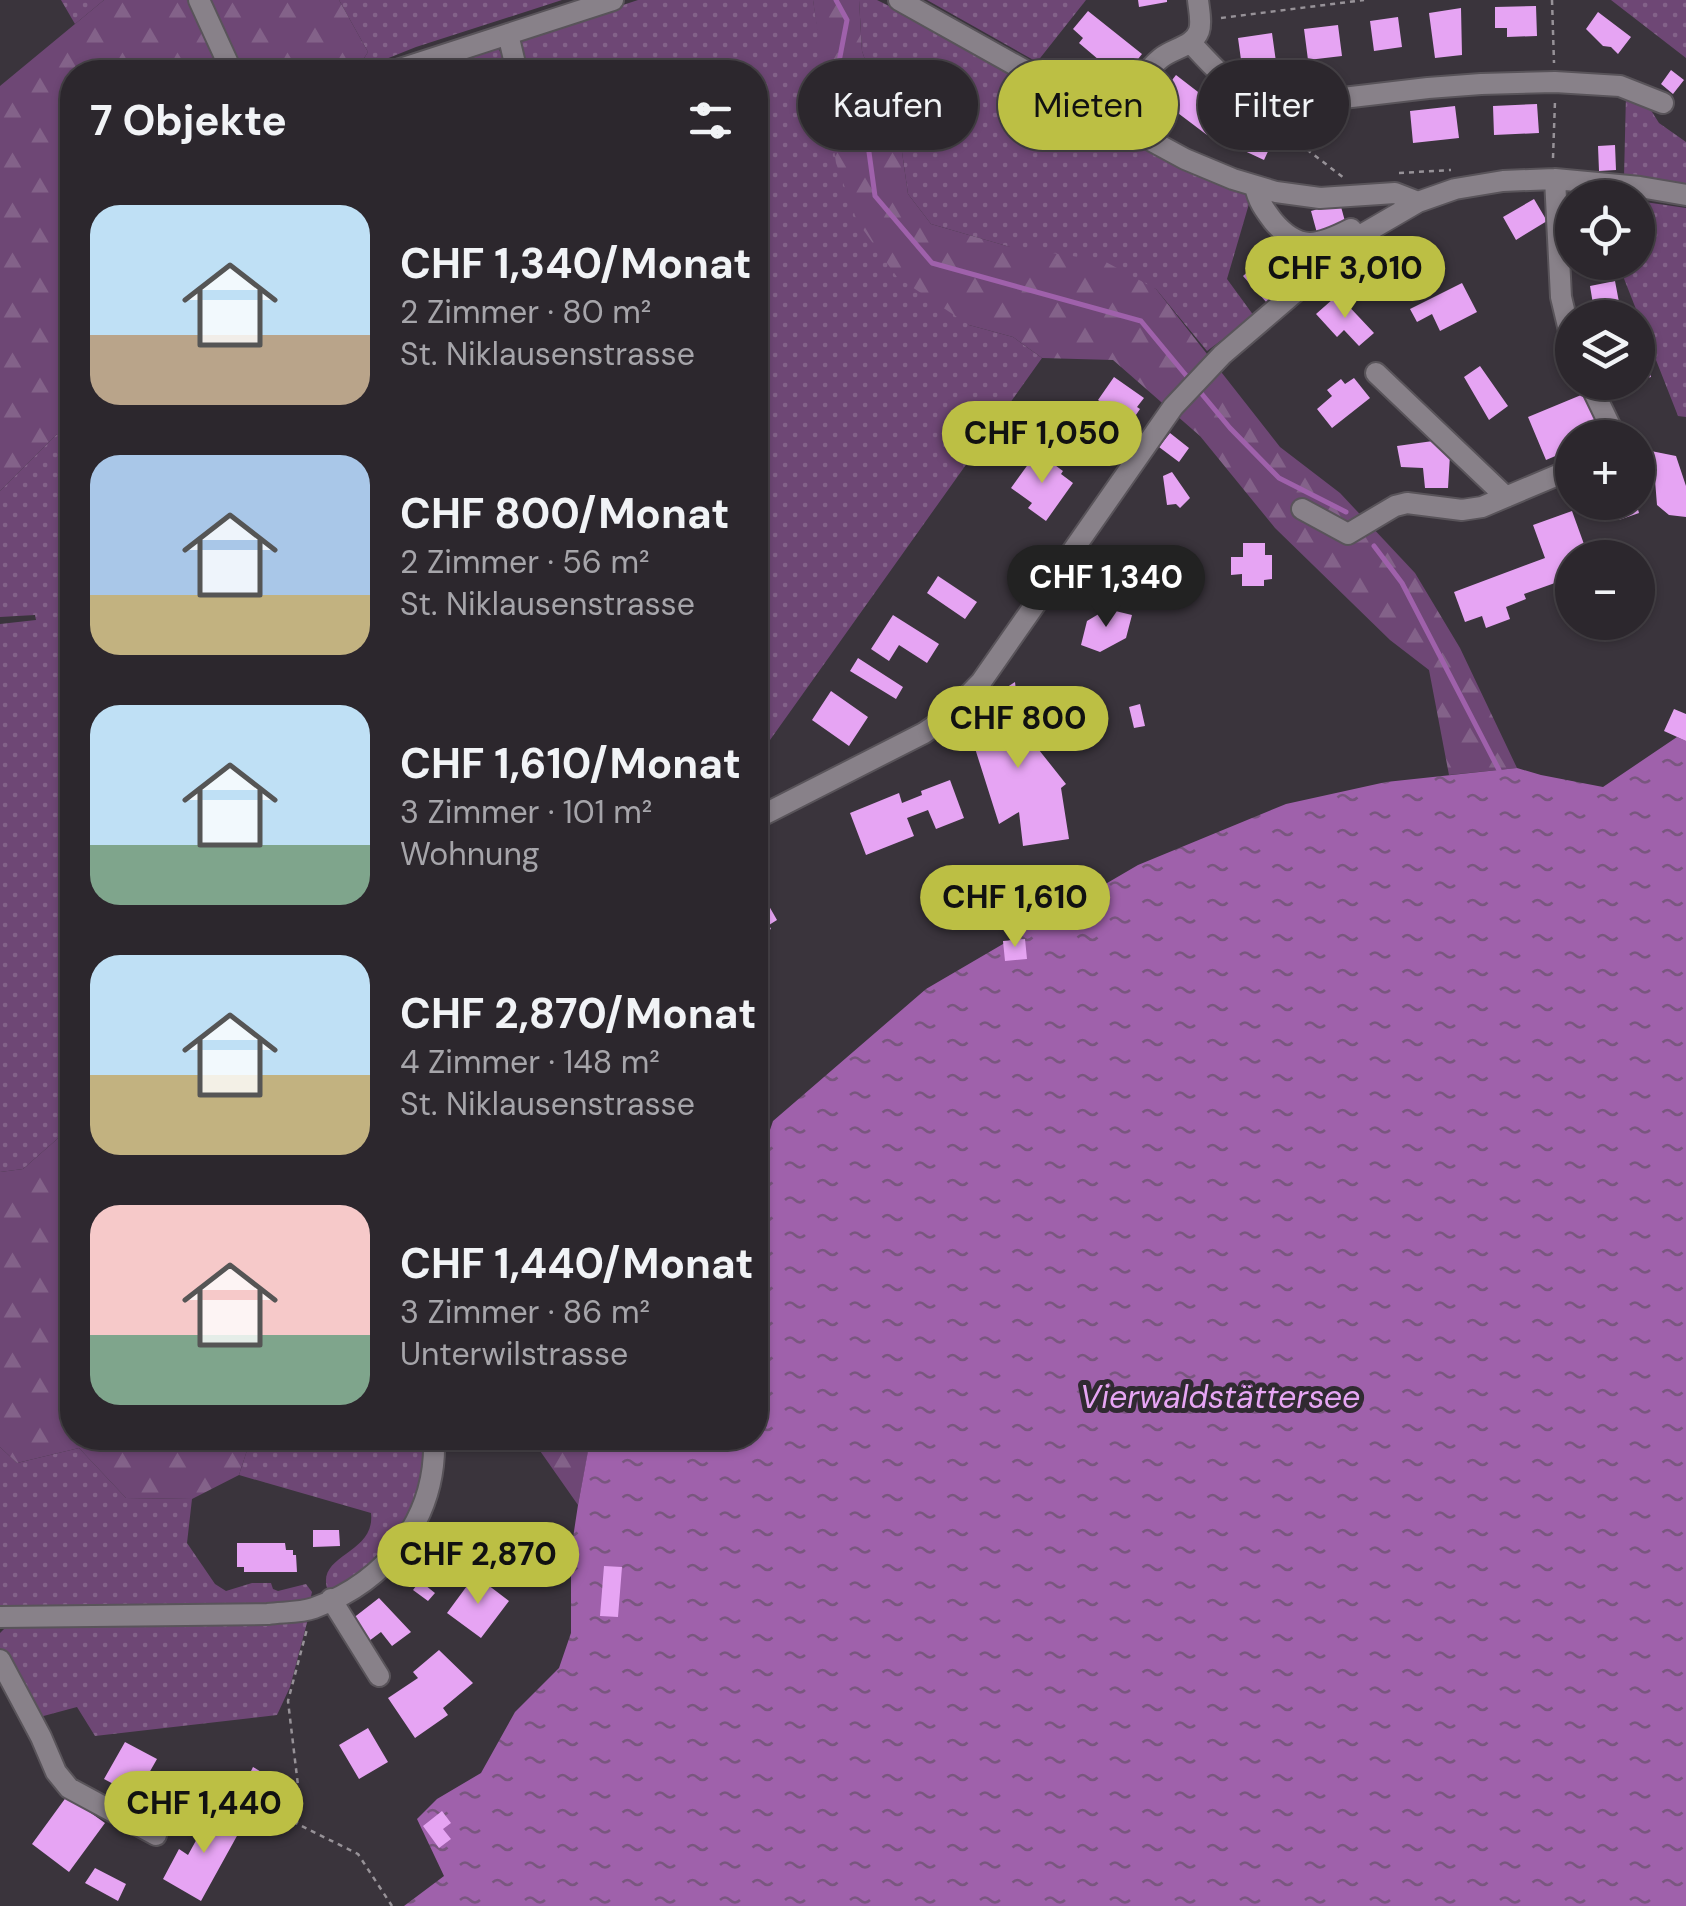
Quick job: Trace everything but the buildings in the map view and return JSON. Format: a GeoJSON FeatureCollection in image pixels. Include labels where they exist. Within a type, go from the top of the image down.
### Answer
{"type":"FeatureCollection","features":[{"type":"Feature","properties":{"kind":"street"},"geometry":{"type":"LineString","coordinates":[[199,0],[226,60]]}},
{"type":"Feature","properties":{"kind":"street"},"geometry":{"type":"LineString","coordinates":[[427,60],[613,0]]}},
{"type":"Feature","properties":{"kind":"street"},"geometry":{"type":"LineString","coordinates":[[899,0],[1005,60]]}},
{"type":"Feature","properties":{"kind":"street"},"geometry":{"type":"LineString","coordinates":[[1158,60],[1191,43],[1198,32],[1198,0]]}},
{"type":"Feature","properties":{"kind":"street"},"geometry":{"type":"LineString","coordinates":[[508,34],[513,60]]}},
{"type":"Feature","properties":{"kind":"street"},"geometry":{"type":"LineString","coordinates":[[1191,43],[1243,92],[1260,103],[1275,106],[1428,88],[1555,82],[1620,86],[1663,103]]}},
{"type":"Feature","properties":{"kind":"street"},"geometry":{"type":"LineString","coordinates":[[1168,150],[1276,192],[1320,198],[1395,193],[1418,202]]}},
{"type":"Feature","properties":{"kind":"street"},"geometry":{"type":"LineString","coordinates":[[768,812],[924,733],[954,710],[981,682],[1173,407],[1222,356],[1358,238],[1418,202],[1479,184],[1554,179],[1686,195]]}},
{"type":"Feature","properties":{"kind":"street"},"geometry":{"type":"LineString","coordinates":[[1554,179],[1562,300]]}},
{"type":"Feature","properties":{"kind":"street"},"geometry":{"type":"LineString","coordinates":[[1255,186],[1264,209],[1284,234],[1297,242],[1331,239],[1351,230],[1358,238]]}},
{"type":"Feature","properties":{"kind":"street"},"geometry":{"type":"LineString","coordinates":[[1376,373],[1506,497]]}},
{"type":"Feature","properties":{"kind":"street"},"geometry":{"type":"LineString","coordinates":[[1302,508],[1348,534],[1394,506],[1406,503],[1462,510],[1482,507],[1555,476]]}},
{"type":"Feature","properties":{"kind":"street"},"geometry":{"type":"LineString","coordinates":[[0,1617],[268,1614],[311,1609],[369,1578],[411,1533],[426,1501],[434,1450]]}},
{"type":"Feature","properties":{"kind":"street"},"geometry":{"type":"LineString","coordinates":[[331,1600],[379,1676]]}},
{"type":"Feature","properties":{"kind":"street"},"geometry":{"type":"LineString","coordinates":[[0,1660],[56,1772],[70,1788],[156,1834]]}},
{"type":"Feature","properties":{"kind":"path"},"geometry":{"type":"LineString","coordinates":[[1287,0],[1288,10]]}},
{"type":"Feature","properties":{"kind":"path"},"geometry":{"type":"LineString","coordinates":[[1296,8],[1300,0]]}},
{"type":"Feature","properties":{"kind":"path"},"geometry":{"type":"LineString","coordinates":[[1209,20],[1364,0]]}},
{"type":"Feature","properties":{"kind":"path"},"geometry":{"type":"LineString","coordinates":[[1308,150],[1353,183]]}},
{"type":"Feature","properties":{"kind":"path"},"geometry":{"type":"LineString","coordinates":[[1392,174],[1460,172]]}},
{"type":"Feature","properties":{"kind":"path"},"geometry":{"type":"LineString","coordinates":[[297,1824],[299,1794],[288,1702],[311,1609]]}},
{"type":"Feature","properties":{"kind":"path"},"geometry":{"type":"LineString","coordinates":[[136,1823],[165,1806],[214,1788],[241,1796],[358,1854],[392,1906]]}},
{"type":"Feature","properties":{"kind":"green space"},"geometry":{"type":"Polygon","coordinates":[[[61,0],[104,0],[75,24],[61,0]]]}},
{"type":"Feature","properties":{"kind":"green space"},"geometry":{"type":"Polygon","coordinates":[[[104,0],[339,0],[368,52],[363,60],[60,60],[60,433],[0,491],[0,86],[104,0]]]}},
{"type":"Feature","properties":{"kind":"green space"},"geometry":{"type":"Polygon","coordinates":[[[339,0],[562,0],[384,60],[363,60],[368,52],[339,0]]]}},
{"type":"Feature","properties":{"kind":"green space"},"geometry":{"type":"Polygon","coordinates":[[[638,0],[813,0],[825,60],[798,60],[798,150],[874,150],[969,325],[1013,337],[1042,358],[768,743],[768,60],[518,60],[521,39],[638,0]]]}},
{"type":"Feature","properties":{"kind":"green space"},"geometry":{"type":"Polygon","coordinates":[[[813,0],[859,0],[865,60],[821,60],[813,0]]]}},
{"type":"Feature","properties":{"kind":"green space"},"geometry":{"type":"Polygon","coordinates":[[[859,0],[877,0],[998,67],[998,150],[1145,150],[1251,197],[1227,279],[1254,316],[1207,351],[1156,289],[931,224],[908,194],[901,150],[978,150],[978,60],[865,60],[859,0]]]}},
{"type":"Feature","properties":{"kind":"green space"},"geometry":{"type":"Polygon","coordinates":[[[927,0],[1086,0],[1039,60],[927,0]]]}},
{"type":"Feature","properties":{"kind":"green space"},"geometry":{"type":"Polygon","coordinates":[[[1611,0],[1686,0],[1686,58],[1611,0]]]}},
{"type":"Feature","properties":{"kind":"green space"},"geometry":{"type":"Polygon","coordinates":[[[497,46],[505,60],[455,60],[497,46]]]}},
{"type":"Feature","properties":{"kind":"green space"},"geometry":{"type":"Polygon","coordinates":[[[1626,94],[1647,104],[1659,123],[1686,142],[1686,185],[1624,177],[1626,94]]]}},
{"type":"Feature","properties":{"kind":"green space"},"geometry":{"type":"Polygon","coordinates":[[[834,150],[901,150],[908,194],[931,224],[1007,246],[1104,261],[1156,289],[1280,447],[1340,493],[1415,573],[1460,648],[1517,768],[1449,775],[1429,670],[1390,640],[1275,528],[1200,436],[1113,360],[1042,358],[1013,337],[969,325],[897,277],[857,221],[834,150]]]}},
{"type":"Feature","properties":{"kind":"green space"},"geometry":{"type":"Polygon","coordinates":[[[1655,203],[1686,208],[1686,417],[1678,416],[1655,357],[1655,300],[1632,300],[1625,280],[1655,280],[1655,203]]]}},
{"type":"Feature","properties":{"kind":"green space"},"geometry":{"type":"Polygon","coordinates":[[[60,433],[60,1137],[23,1169],[0,1172],[0,624],[36,620],[35,615],[0,617],[0,491],[60,433]]]}},
{"type":"Feature","properties":{"kind":"green space"},"geometry":{"type":"Polygon","coordinates":[[[60,1137],[60,1450],[71,1450],[17,1463],[0,1447],[0,1172],[23,1169],[60,1137]]]}},
{"type":"Feature","properties":{"kind":"green space"},"geometry":{"type":"Polygon","coordinates":[[[0,1447],[17,1463],[81,1450],[126,1498],[192,1499],[187,1543],[215,1584],[226,1591],[252,1583],[271,1583],[278,1591],[306,1584],[312,1592],[310,1601],[300,1604],[0,1610],[0,1447]]]}},
{"type":"Feature","properties":{"kind":"green space"},"geometry":{"type":"Polygon","coordinates":[[[81,1450],[247,1450],[239,1475],[192,1499],[126,1498],[81,1450]]]}},
{"type":"Feature","properties":{"kind":"green space"},"geometry":{"type":"Polygon","coordinates":[[[247,1450],[426,1450],[419,1498],[394,1544],[351,1583],[328,1591],[326,1579],[330,1569],[364,1538],[371,1513],[239,1475],[247,1450]]]}},
{"type":"Feature","properties":{"kind":"green space"},"geometry":{"type":"Polygon","coordinates":[[[539,1450],[590,1450],[578,1505],[539,1450]]]}},
{"type":"Feature","properties":{"kind":"green space"},"geometry":{"type":"Polygon","coordinates":[[[308,1619],[290,1687],[277,1715],[95,1736],[77,1707],[36,1718],[0,1651],[0,1633],[6,1627],[185,1623],[249,1626],[308,1619]]]}},
{"type":"Feature","properties":{"kind":"water","name":"Vierwaldstättersee"},"geometry":{"type":"Polygon","coordinates":[[[1677,737],[1686,741],[1686,1906],[404,1906],[444,1876],[417,1819],[437,1799],[481,1773],[515,1712],[559,1668],[571,1633],[571,1551],[588,1451],[768,1450],[768,1136],[773,1121],[926,989],[1138,865],[1286,804],[1386,782],[1517,768],[1603,787],[1677,737]]]}},
{"type":"Feature","properties":{"kind":"waterway"},"geometry":{"type":"LineString","coordinates":[[836,0],[847,20],[838,67],[865,123],[875,196],[932,263],[1141,321],[1189,379]]}},
{"type":"Feature","properties":{"kind":"waterway"},"geometry":{"type":"LineString","coordinates":[[1196,387],[1279,478],[1346,512]]}},
{"type":"Feature","properties":{"kind":"waterway"},"geometry":{"type":"LineString","coordinates":[[1374,546],[1402,583],[1499,770]]}}]}
